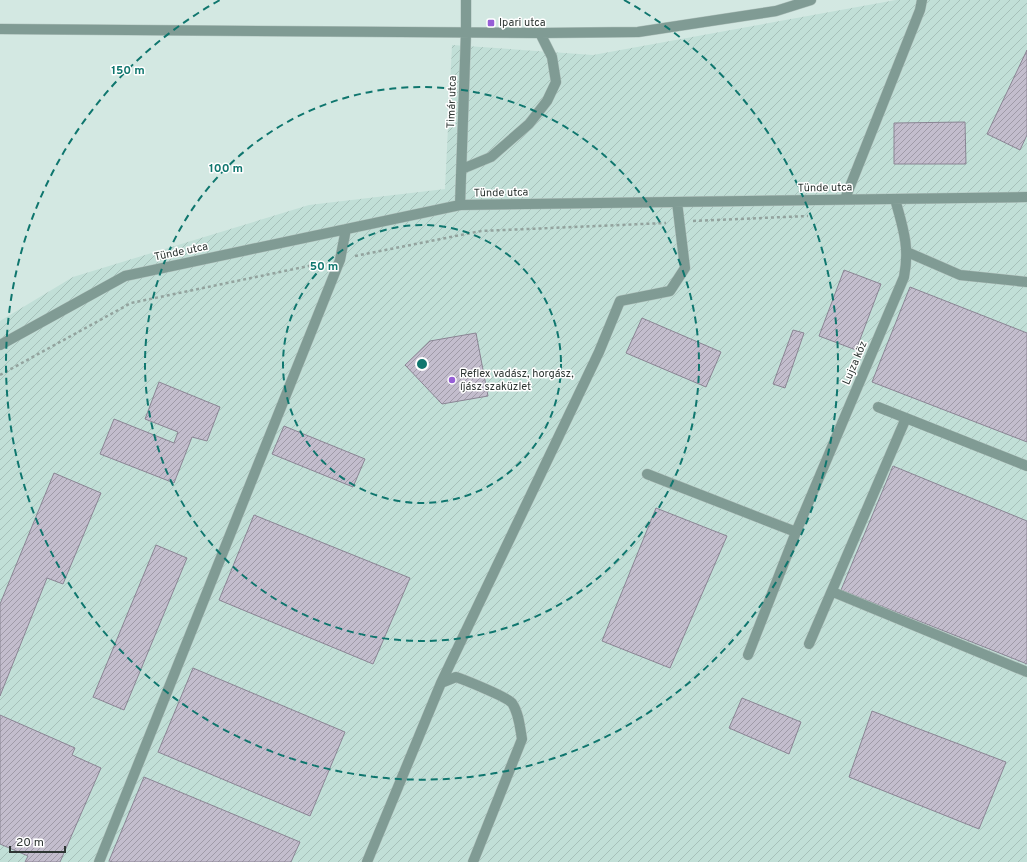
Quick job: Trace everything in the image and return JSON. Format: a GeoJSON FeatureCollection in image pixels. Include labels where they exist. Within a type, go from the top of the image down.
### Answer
{"type":"FeatureCollection","features":[{"type":"Feature","properties":{"kind":"street","name":"Timár utca"},"geometry":{"type":"LineString","coordinates":[[460,205],[466,0]]}},
{"type":"Feature","properties":{"kind":"street"},"geometry":{"type":"LineString","coordinates":[[0,29],[466,32],[540,34],[638,32],[776,11],[811,0]]}},
{"type":"Feature","properties":{"kind":"street"},"geometry":{"type":"LineString","coordinates":[[845,199],[920,10],[922,0]]}},
{"type":"Feature","properties":{"kind":"street"},"geometry":{"type":"LineString","coordinates":[[462,169],[491,157],[529,124],[547,101],[556,82],[552,57],[540,34]]}},
{"type":"Feature","properties":{"kind":"street","name":"Tünde utca"},"geometry":{"type":"LineString","coordinates":[[0,345],[125,276],[460,205],[1027,197]]}},
{"type":"Feature","properties":{"kind":"street","name":"Lujza köz"},"geometry":{"type":"LineString","coordinates":[[748,655],[796,532],[904,277],[907,260],[905,237],[895,200]]}},
{"type":"Feature","properties":{"kind":"street"},"geometry":{"type":"LineString","coordinates":[[367,862],[441,683],[599,352],[620,301],[670,291],[685,268],[677,202]]}},
{"type":"Feature","properties":{"kind":"street"},"geometry":{"type":"LineString","coordinates":[[99,862],[340,260],[346,229]]}},
{"type":"Feature","properties":{"kind":"street"},"geometry":{"type":"LineString","coordinates":[[906,252],[960,275],[1027,282]]}},
{"type":"Feature","properties":{"kind":"street"},"geometry":{"type":"LineString","coordinates":[[878,407],[1027,466]]}},
{"type":"Feature","properties":{"kind":"street"},"geometry":{"type":"LineString","coordinates":[[809,644],[833,592],[906,418]]}},
{"type":"Feature","properties":{"kind":"street"},"geometry":{"type":"LineString","coordinates":[[648,474],[796,532]]}},
{"type":"Feature","properties":{"kind":"street"},"geometry":{"type":"LineString","coordinates":[[833,592],[1027,672]]}},
{"type":"Feature","properties":{"kind":"street"},"geometry":{"type":"LineString","coordinates":[[441,683],[456,677],[470,681],[511,703],[518,720],[522,739],[473,862]]}},
{"type":"Feature","properties":{"kind":"path"},"geometry":{"type":"LineString","coordinates":[[0,375],[131,303],[481,231],[813,216]]}},
{"type":"Feature","properties":{"kind":"shaded area"},"geometry":{"type":"Polygon","coordinates":[[[896,0],[1027,0],[1027,862],[0,862],[0,321],[73,277],[309,205],[445,189],[452,45],[593,55],[896,0]]]}},
{"type":"Feature","properties":{"kind":"building"},"geometry":{"type":"Polygon","coordinates":[[[1027,50],[1027,135],[1020,150],[987,134],[1027,50]]]}},
{"type":"Feature","properties":{"kind":"building"},"geometry":{"type":"Polygon","coordinates":[[[965,122],[966,164],[894,164],[894,123],[965,122]]]}},
{"type":"Feature","properties":{"kind":"building"},"geometry":{"type":"Polygon","coordinates":[[[844,270],[881,284],[856,350],[819,336],[844,270]]]}},
{"type":"Feature","properties":{"kind":"building"},"geometry":{"type":"Polygon","coordinates":[[[910,287],[1027,333],[1027,442],[872,382],[910,287]]]}},
{"type":"Feature","properties":{"kind":"building"},"geometry":{"type":"Polygon","coordinates":[[[642,318],[721,352],[706,387],[626,353],[642,318]]]}},
{"type":"Feature","properties":{"kind":"building"},"geometry":{"type":"Polygon","coordinates":[[[793,330],[804,333],[785,388],[773,384],[793,330]]]}},
{"type":"Feature","properties":{"kind":"building","name":"Reflex vadász, horgász, íjász szaküzlet"},"geometry":{"type":"Polygon","coordinates":[[[476,333],[488,396],[442,404],[405,365],[430,341],[476,333]]]}},
{"type":"Feature","properties":{"kind":"building"},"geometry":{"type":"Polygon","coordinates":[[[159,382],[220,407],[207,441],[192,437],[174,483],[100,454],[114,419],[174,443],[178,432],[145,419],[159,382]]]}},
{"type":"Feature","properties":{"kind":"building"},"geometry":{"type":"Polygon","coordinates":[[[284,426],[365,459],[353,487],[272,454],[284,426]]]}},
{"type":"Feature","properties":{"kind":"building"},"geometry":{"type":"Polygon","coordinates":[[[893,466],[1027,521],[1027,664],[841,590],[893,466]]]}},
{"type":"Feature","properties":{"kind":"building"},"geometry":{"type":"Polygon","coordinates":[[[54,473],[101,493],[63,584],[47,578],[0,696],[0,604],[54,473]]]}},
{"type":"Feature","properties":{"kind":"building"},"geometry":{"type":"Polygon","coordinates":[[[656,508],[727,536],[670,668],[602,641],[656,508]]]}},
{"type":"Feature","properties":{"kind":"building"},"geometry":{"type":"Polygon","coordinates":[[[254,515],[410,578],[373,664],[219,600],[254,515]]]}},
{"type":"Feature","properties":{"kind":"building"},"geometry":{"type":"Polygon","coordinates":[[[156,545],[187,558],[124,710],[93,697],[156,545]]]}},
{"type":"Feature","properties":{"kind":"building"},"geometry":{"type":"Polygon","coordinates":[[[193,668],[345,732],[310,816],[158,752],[193,668]]]}},
{"type":"Feature","properties":{"kind":"building"},"geometry":{"type":"Polygon","coordinates":[[[742,698],[801,722],[789,754],[729,728],[742,698]]]}},
{"type":"Feature","properties":{"kind":"building"},"geometry":{"type":"Polygon","coordinates":[[[872,711],[1006,762],[979,829],[849,777],[872,711]]]}},
{"type":"Feature","properties":{"kind":"building"},"geometry":{"type":"Polygon","coordinates":[[[0,715],[75,748],[72,755],[101,768],[60,862],[25,862],[28,856],[0,844],[0,715]]]}},
{"type":"Feature","properties":{"kind":"building"},"geometry":{"type":"Polygon","coordinates":[[[144,777],[300,842],[291,862],[109,861],[144,777]]]}},
{"type":"Feature","properties":{"kind":"place","name":"Ipari utca"},"geometry":{"type":"Point","coordinates":[491,23]}},
{"type":"Feature","properties":{"kind":"place","name":"Reflex vadász, horgász, íjász szaküzlet"},"geometry":{"type":"Point","coordinates":[452,380]}}]}
